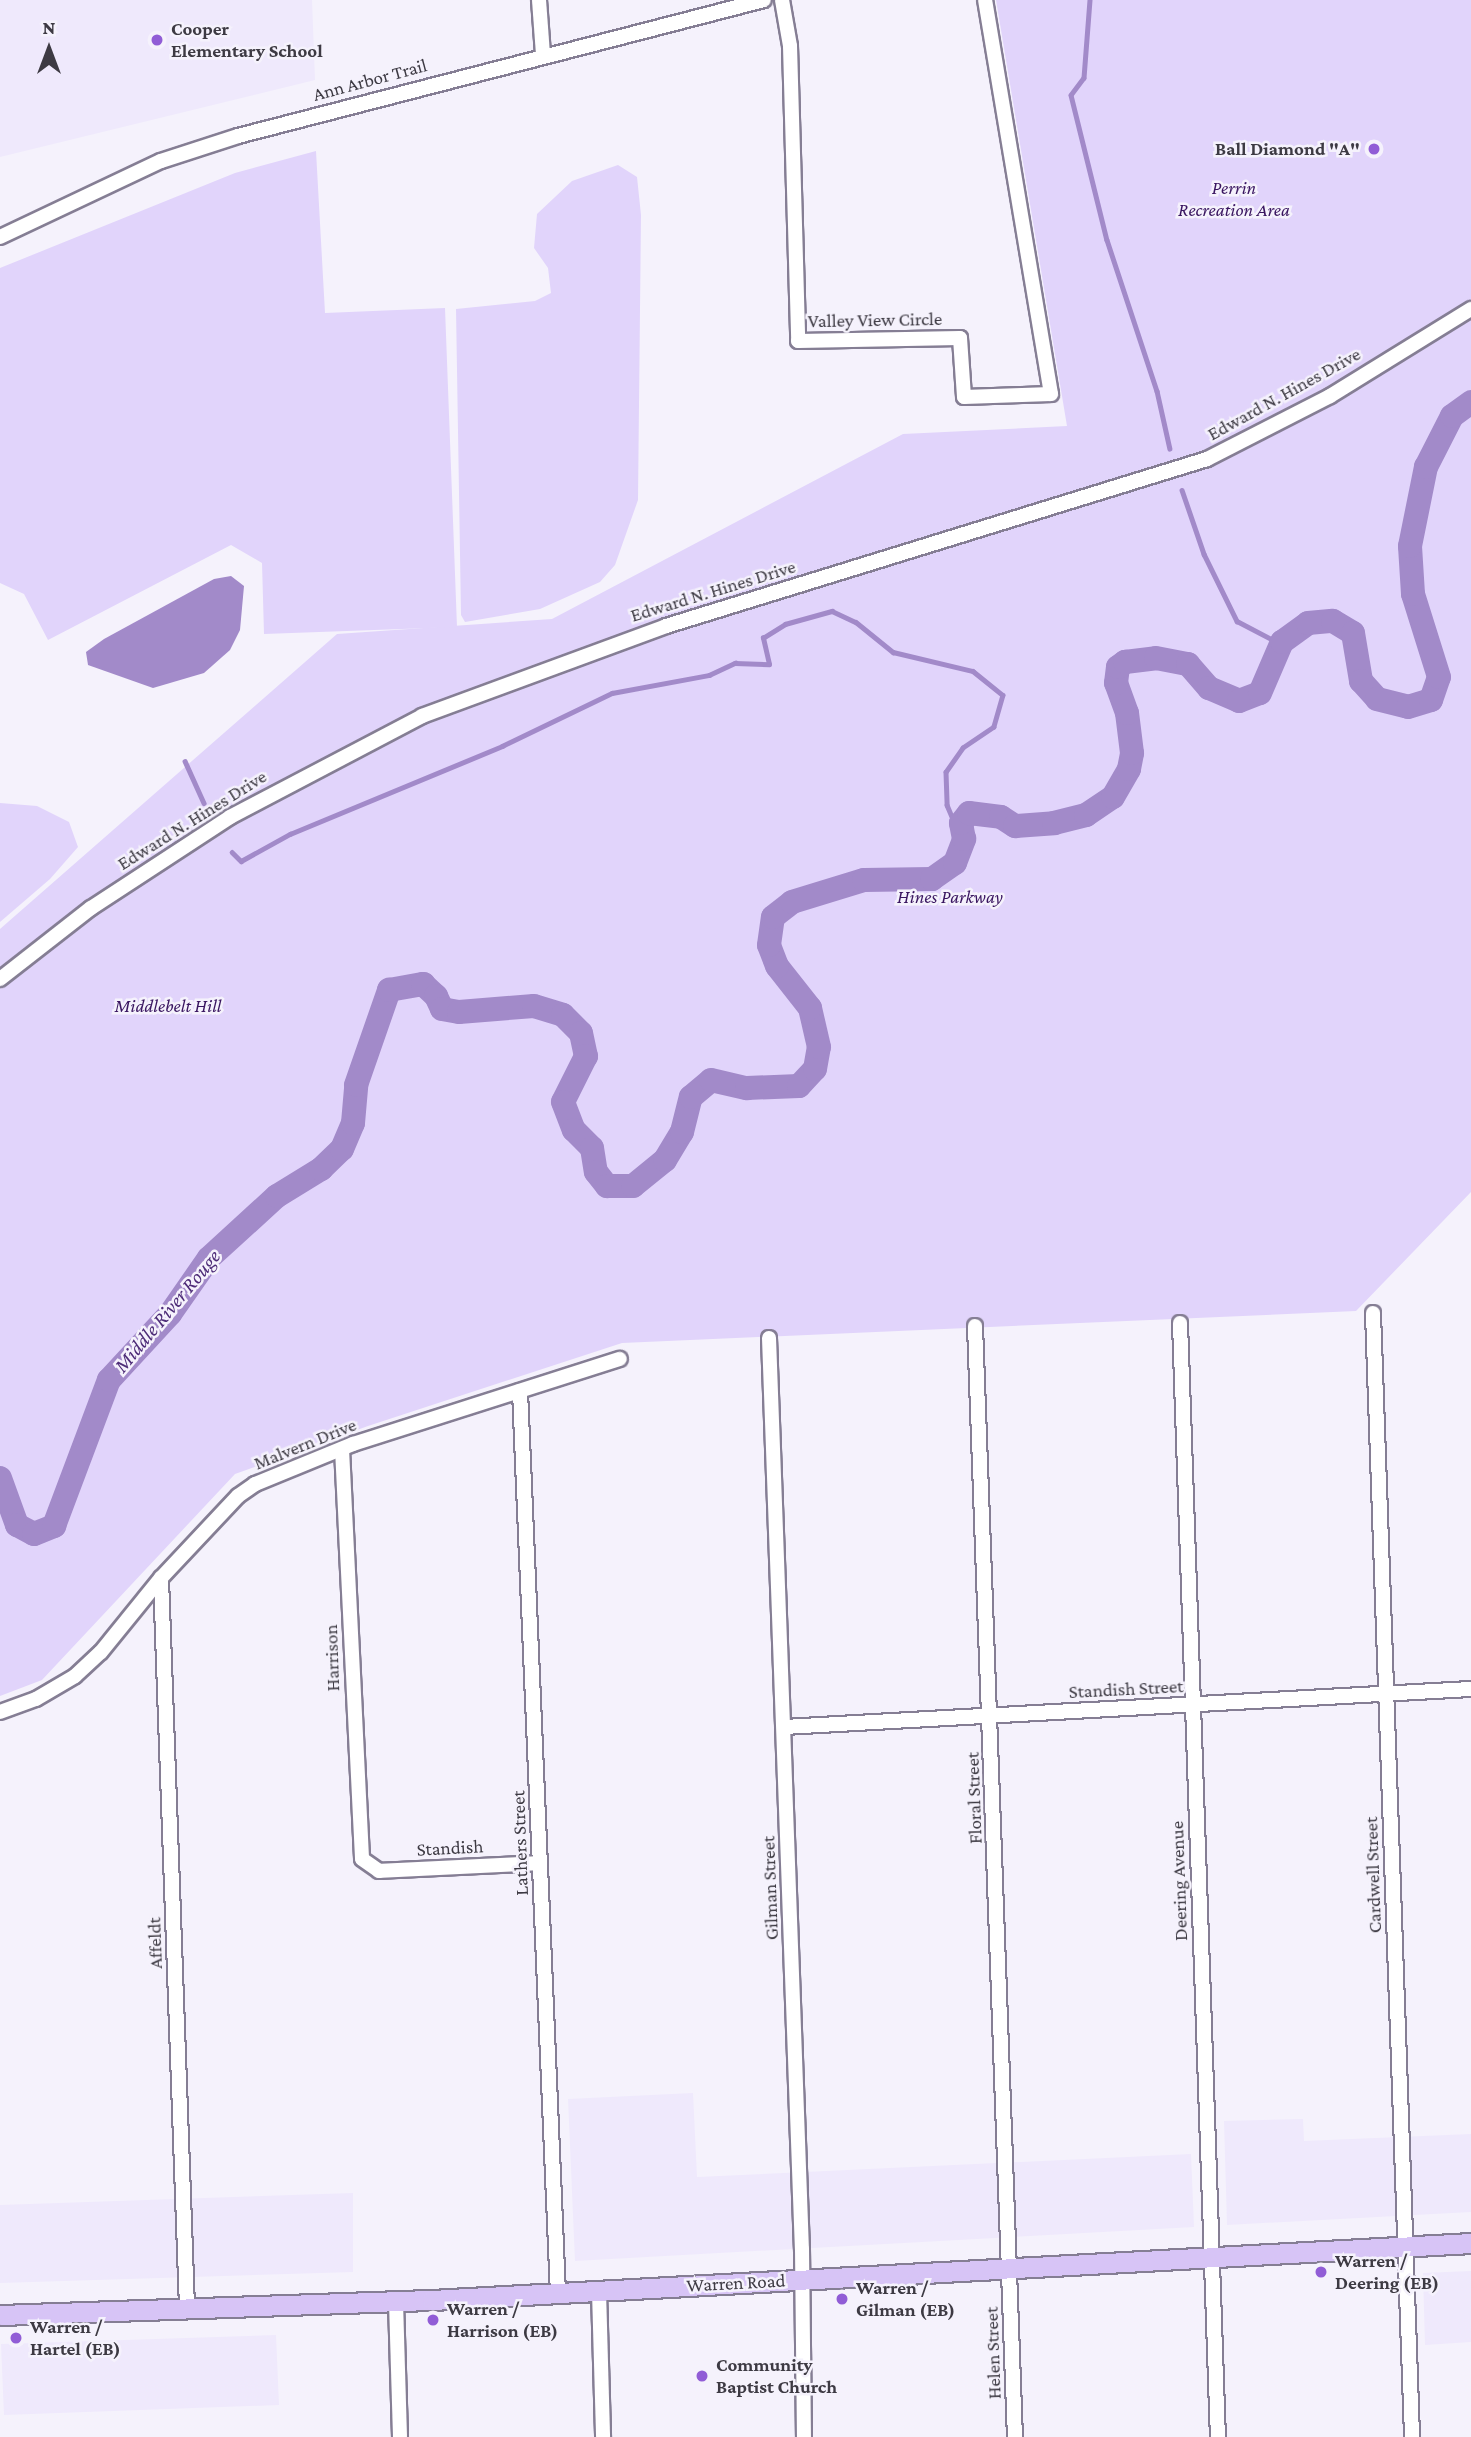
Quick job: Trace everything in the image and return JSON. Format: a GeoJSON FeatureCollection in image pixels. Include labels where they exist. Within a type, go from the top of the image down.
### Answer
{"type":"FeatureCollection","features":[{"type":"Feature","properties":{"kind":"main road","name":"Warren Road"},"geometry":{"type":"LineString","coordinates":[[0,2315],[396,2302],[1471,2243]]}},
{"type":"Feature","properties":{"kind":"street"},"geometry":{"type":"LineString","coordinates":[[539,0],[543,55]]}},
{"type":"Feature","properties":{"kind":"street","name":"Ann Arbor Trail"},"geometry":{"type":"LineString","coordinates":[[0,237],[161,161],[238,135],[764,0]]}},
{"type":"Feature","properties":{"kind":"street","name":"Valley View Circle"},"geometry":{"type":"LineString","coordinates":[[782,0],[790,46],[798,341],[960,338],[964,397],[1051,394],[985,0]]}},
{"type":"Feature","properties":{"kind":"street","name":"Edward N. Hines Drive"},"geometry":{"type":"LineString","coordinates":[[0,979],[91,908],[230,817],[410,722],[666,625],[1207,459],[1330,396],[1471,309]]}},
{"type":"Feature","properties":{"kind":"street","name":"Cardwell Street"},"geometry":{"type":"LineString","coordinates":[[1373,1313],[1403,2247],[1412,2437]]}},
{"type":"Feature","properties":{"kind":"street","name":"Deering Avenue"},"geometry":{"type":"LineString","coordinates":[[1180,1323],[1218,2437]]}},
{"type":"Feature","properties":{"kind":"street","name":"Floral Street"},"geometry":{"type":"LineString","coordinates":[[975,1326],[1010,2268]]}},
{"type":"Feature","properties":{"kind":"street","name":"Gilman Street"},"geometry":{"type":"LineString","coordinates":[[769,1338],[784,1727],[804,2437]]}},
{"type":"Feature","properties":{"kind":"street","name":"Malvern Drive"},"geometry":{"type":"LineString","coordinates":[[0,1712],[36,1699],[75,1676],[101,1653],[161,1578],[238,1496],[255,1484],[342,1449],[620,1359]]}},
{"type":"Feature","properties":{"kind":"street","name":"Lathers Street"},"geometry":{"type":"LineString","coordinates":[[520,1391],[558,2293]]}},
{"type":"Feature","properties":{"kind":"street","name":"Harrison"},"geometry":{"type":"LineString","coordinates":[[342,1449],[359,1845],[364,1864]]}},
{"type":"Feature","properties":{"kind":"street","name":"Affeldt"},"geometry":{"type":"LineString","coordinates":[[161,1578],[187,2308]]}},
{"type":"Feature","properties":{"kind":"street","name":"Standish Street"},"geometry":{"type":"LineString","coordinates":[[784,1727],[1471,1689]]}},
{"type":"Feature","properties":{"kind":"street","name":"Standish"},"geometry":{"type":"LineString","coordinates":[[364,1864],[379,1871],[540,1863]]}},
{"type":"Feature","properties":{"kind":"street","name":"Helen Street"},"geometry":{"type":"LineString","coordinates":[[1010,2268],[1015,2437]]}},
{"type":"Feature","properties":{"kind":"street"},"geometry":{"type":"LineString","coordinates":[[598,2291],[603,2437]]}},
{"type":"Feature","properties":{"kind":"street"},"geometry":{"type":"LineString","coordinates":[[396,2302],[400,2437]]}},
{"type":"Feature","properties":{"kind":"shaded area","name":"Cooper Elementary School"},"geometry":{"type":"Polygon","coordinates":[[[0,0],[312,0],[315,80],[0,157],[0,0]]]}},
{"type":"Feature","properties":{"kind":"shaded area"},"geometry":{"type":"Polygon","coordinates":[[[231,576],[244,586],[240,630],[230,650],[204,673],[153,688],[88,665],[86,652],[104,639],[214,579],[231,576]]]}},
{"type":"Feature","properties":{"kind":"shaded area"},"geometry":{"type":"Polygon","coordinates":[[[693,2093],[697,2177],[1191,2154],[1194,2227],[575,2261],[568,2099],[693,2093]]]}},
{"type":"Feature","properties":{"kind":"shaded area"},"geometry":{"type":"Polygon","coordinates":[[[1303,2119],[1304,2141],[1471,2134],[1471,2212],[1227,2225],[1224,2121],[1303,2119]]]}},
{"type":"Feature","properties":{"kind":"shaded area"},"geometry":{"type":"Polygon","coordinates":[[[353,2193],[353,2272],[0,2283],[0,2205],[353,2193]]]}},
{"type":"Feature","properties":{"kind":"shaded area"},"geometry":{"type":"Polygon","coordinates":[[[1471,2271],[1471,2342],[1425,2345],[1423,2273],[1471,2271]]]}},
{"type":"Feature","properties":{"kind":"shaded area"},"geometry":{"type":"Polygon","coordinates":[[[276,2335],[279,2405],[4,2415],[1,2344],[276,2335]]]}},
{"type":"Feature","properties":{"kind":"green space","name":"Hines Parkway"},"geometry":{"type":"Polygon","coordinates":[[[996,0],[1471,0],[1471,1192],[1356,1311],[622,1343],[368,1426],[235,1474],[42,1680],[0,1696],[0,929],[337,634],[552,619],[903,434],[1067,426],[996,0]]]}},
{"type":"Feature","properties":{"kind":"green space"},"geometry":{"type":"Polygon","coordinates":[[[316,151],[325,313],[445,308],[457,627],[264,634],[262,563],[231,545],[48,640],[24,594],[0,583],[0,268],[235,173],[316,151]]]}},
{"type":"Feature","properties":{"kind":"green space"},"geometry":{"type":"Polygon","coordinates":[[[618,165],[637,177],[641,215],[638,500],[615,565],[600,582],[540,609],[465,622],[461,615],[456,309],[535,301],[551,293],[548,268],[534,248],[537,214],[572,181],[618,165]]]}},
{"type":"Feature","properties":{"kind":"green space"},"geometry":{"type":"Polygon","coordinates":[[[0,803],[37,806],[69,822],[78,847],[50,879],[0,922],[0,803]]]}},
{"type":"Feature","properties":{"kind":"waterway"},"geometry":{"type":"LineString","coordinates":[[1090,0],[1084,78],[1071,95],[1107,240],[1157,391],[1170,449]]}},
{"type":"Feature","properties":{"kind":"waterway","name":"Middle River Rouge"},"geometry":{"type":"LineString","coordinates":[[0,1478],[17,1525],[34,1534],[54,1526],[109,1380],[170,1314],[209,1258],[277,1196],[321,1169],[342,1149],[353,1123],[356,1085],[389,990],[423,984],[436,996],[442,1009],[459,1012],[534,1006],[563,1015],[581,1033],[586,1056],[563,1102],[574,1130],[592,1148],[596,1172],[607,1186],[633,1186],[665,1160],[682,1132],[691,1097],[711,1080],[747,1088],[799,1086],[815,1069],[819,1047],[810,1008],[777,966],[769,945],[773,917],[792,902],[864,880],[932,879],[955,863],[964,839],[961,823],[969,813],[1001,817],[1015,826],[1054,823],[1086,815],[1113,797],[1129,769],[1132,753],[1127,713],[1116,683],[1118,667],[1125,662],[1156,658],[1188,664],[1209,688],[1239,701],[1260,693],[1282,642],[1308,623],[1333,621],[1353,633],[1361,681],[1377,699],[1408,707],[1431,700],[1439,677],[1413,594],[1410,546],[1426,467],[1452,416],[1471,402]]}},
{"type":"Feature","properties":{"kind":"waterway"},"geometry":{"type":"LineString","coordinates":[[1182,490],[1204,554],[1237,621],[1281,644]]}},
{"type":"Feature","properties":{"kind":"waterway"},"geometry":{"type":"LineString","coordinates":[[232,852],[241,861],[290,834],[502,746],[612,693],[709,675],[735,663],[769,664],[763,638],[785,624],[832,611],[856,622],[893,652],[973,671],[1003,695],[994,727],[963,748],[946,772],[947,805],[953,819],[961,823]]}},
{"type":"Feature","properties":{"kind":"waterway"},"geometry":{"type":"LineString","coordinates":[[185,761],[204,803]]}},
{"type":"Feature","properties":{"kind":"place","name":"Cooper Elementary School"},"geometry":{"type":"Point","coordinates":[157,40]}},
{"type":"Feature","properties":{"kind":"place","name":"Ball Diamond \"A\""},"geometry":{"type":"Point","coordinates":[1374,149]}},
{"type":"Feature","properties":{"kind":"place","name":"Warren / Deering (EB)"},"geometry":{"type":"Point","coordinates":[1321,2272]}},
{"type":"Feature","properties":{"kind":"place","name":"Warren / Gilman (EB)"},"geometry":{"type":"Point","coordinates":[842,2299]}},
{"type":"Feature","properties":{"kind":"place","name":"Warren / Harrison (EB)"},"geometry":{"type":"Point","coordinates":[433,2320]}},
{"type":"Feature","properties":{"kind":"place","name":"Warren / Hartel (EB)"},"geometry":{"type":"Point","coordinates":[16,2338]}},
{"type":"Feature","properties":{"kind":"place","name":"Community Baptist Church"},"geometry":{"type":"Point","coordinates":[702,2376]}},
{"type":"Feature","properties":{"kind":"park label","name":"Perrin Recreation Area"},"geometry":{"type":"Point","coordinates":[1234,199]}},
{"type":"Feature","properties":{"kind":"park label","name":"Middlebelt Hill"},"geometry":{"type":"Point","coordinates":[168,1006]}}]}
